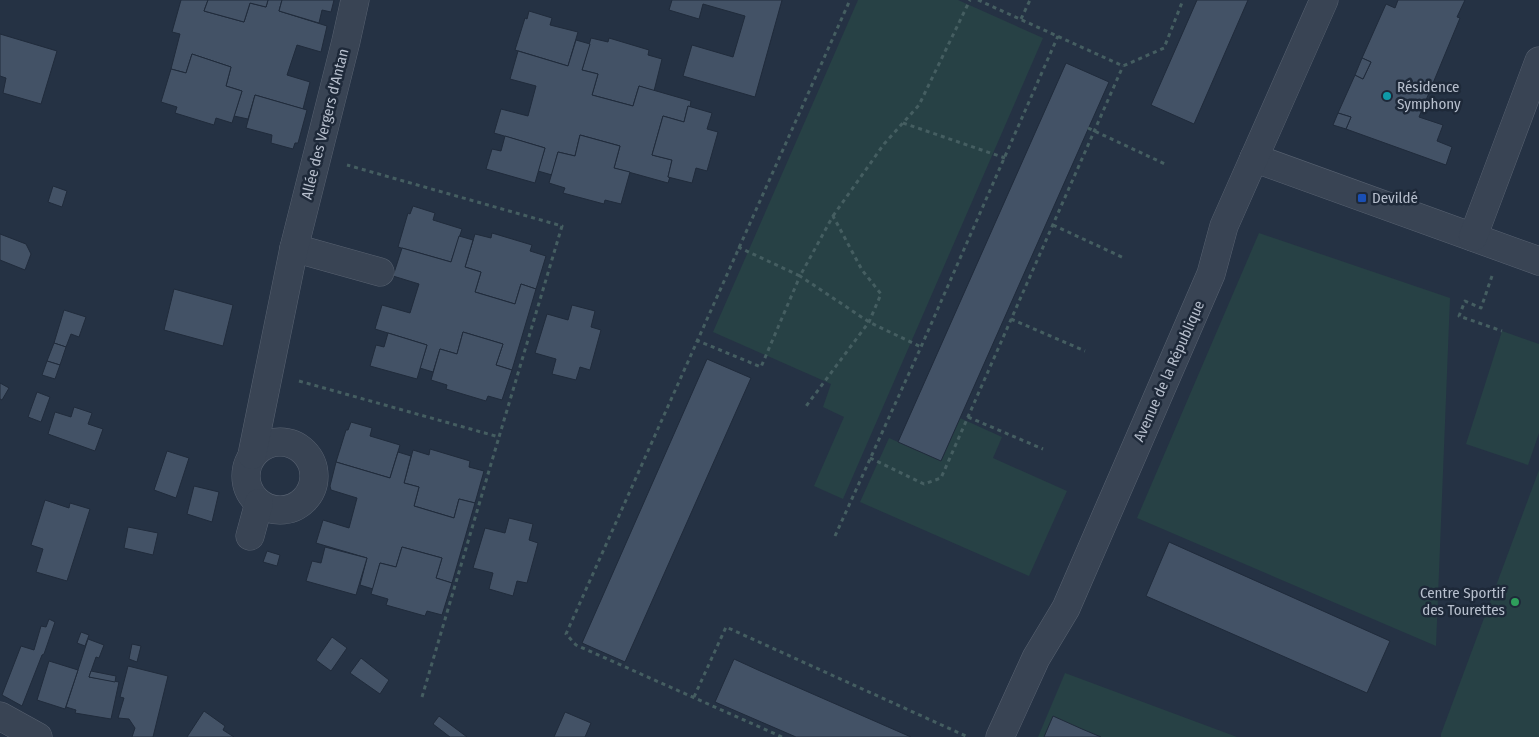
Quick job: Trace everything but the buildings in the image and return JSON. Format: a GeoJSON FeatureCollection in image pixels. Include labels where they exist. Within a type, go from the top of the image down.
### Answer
{"type":"FeatureCollection","features":[{"type":"Feature","properties":{"kind":"street","name":"Allée des Vergers d'Antan"},"geometry":{"type":"LineString","coordinates":[[259,503],[251,496],[246,486],[247,464],[252,455],[294,248],[355,0]]}},
{"type":"Feature","properties":{"kind":"street","name":"Avenue de la République"},"geometry":{"type":"LineString","coordinates":[[1000,737],[1036,658],[1066,608],[1211,274],[1224,226],[1324,0]]}},
{"type":"Feature","properties":{"kind":"street"},"geometry":{"type":"LineString","coordinates":[[1473,237],[1539,62]]}},
{"type":"Feature","properties":{"kind":"street"},"geometry":{"type":"LineString","coordinates":[[1254,158],[1539,261]]}},
{"type":"Feature","properties":{"kind":"street"},"geometry":{"type":"LineString","coordinates":[[294,248],[380,272]]}},
{"type":"Feature","properties":{"kind":"street"},"geometry":{"type":"LineString","coordinates":[[250,536],[259,503],[269,509],[281,510],[292,508],[310,494],[314,483],[314,471],[307,455],[304,450],[294,444],[283,441],[272,442],[261,447],[252,455]]}},
{"type":"Feature","properties":{"kind":"street"},"geometry":{"type":"LineString","coordinates":[[0,716],[38,737]]}},
{"type":"Feature","properties":{"kind":"path"},"geometry":{"type":"LineString","coordinates":[[782,737],[576,645],[566,634],[696,340],[850,0]]}},
{"type":"Feature","properties":{"kind":"path"},"geometry":{"type":"LineString","coordinates":[[696,340],[761,367],[800,276],[833,216],[884,144],[919,105],[970,0]]}},
{"type":"Feature","properties":{"kind":"path"},"geometry":{"type":"LineString","coordinates":[[978,0],[1123,66]]}},
{"type":"Feature","properties":{"kind":"path"},"geometry":{"type":"LineString","coordinates":[[1021,19],[1030,0]]}},
{"type":"Feature","properties":{"kind":"path"},"geometry":{"type":"LineString","coordinates":[[870,458],[924,484],[941,478],[1123,66],[1164,48],[1183,0]]}},
{"type":"Feature","properties":{"kind":"path"},"geometry":{"type":"LineString","coordinates":[[835,536],[921,347],[1058,36]]}},
{"type":"Feature","properties":{"kind":"path"},"geometry":{"type":"LineString","coordinates":[[903,123],[1005,158]]}},
{"type":"Feature","properties":{"kind":"path"},"geometry":{"type":"LineString","coordinates":[[1088,128],[1165,164]]}},
{"type":"Feature","properties":{"kind":"path"},"geometry":{"type":"LineString","coordinates":[[317,157],[562,226],[422,697]]}},
{"type":"Feature","properties":{"kind":"path"},"geometry":{"type":"LineString","coordinates":[[804,409],[869,322],[882,294],[862,270],[833,216]]}},
{"type":"Feature","properties":{"kind":"path"},"geometry":{"type":"LineString","coordinates":[[1053,225],[1124,258]]}},
{"type":"Feature","properties":{"kind":"path"},"geometry":{"type":"LineString","coordinates":[[738,247],[800,276],[869,322],[921,347]]}},
{"type":"Feature","properties":{"kind":"path"},"geometry":{"type":"LineString","coordinates":[[1502,248],[1481,308],[1465,302],[1459,316],[1502,331]]}},
{"type":"Feature","properties":{"kind":"path"},"geometry":{"type":"LineString","coordinates":[[1011,319],[1085,352]]}},
{"type":"Feature","properties":{"kind":"path"},"geometry":{"type":"LineString","coordinates":[[269,372],[499,437]]}},
{"type":"Feature","properties":{"kind":"path"},"geometry":{"type":"LineString","coordinates":[[968,417],[1043,449]]}},
{"type":"Feature","properties":{"kind":"path"},"geometry":{"type":"LineString","coordinates":[[694,697],[726,628],[968,737]]}},
{"type":"Feature","properties":{"kind":"green space"},"geometry":{"type":"Polygon","coordinates":[[[858,0],[958,0],[1043,38],[843,499],[814,486],[844,417],[823,407],[831,384],[713,332],[858,0]]]}},
{"type":"Feature","properties":{"kind":"green space"},"geometry":{"type":"Polygon","coordinates":[[[1259,233],[1450,298],[1436,646],[1137,518],[1259,233]]]}},
{"type":"Feature","properties":{"kind":"green space"},"geometry":{"type":"Polygon","coordinates":[[[1502,331],[1539,344],[1539,433],[1528,465],[1466,444],[1502,331]]]}},
{"type":"Feature","properties":{"kind":"green space"},"geometry":{"type":"Polygon","coordinates":[[[960,418],[1002,437],[993,458],[1067,491],[1029,576],[860,502],[889,438],[941,461],[960,418]]]}},
{"type":"Feature","properties":{"kind":"green space","name":"Centre Sportif des Tourettes"},"geometry":{"type":"Polygon","coordinates":[[[1539,470],[1539,737],[1441,737],[1441,734],[1539,470]]]}},
{"type":"Feature","properties":{"kind":"green space"},"geometry":{"type":"Polygon","coordinates":[[[1065,673],[1237,737],[1038,737],[1065,673]]]}},
{"type":"Feature","properties":{"kind":"place","name":"Résidence Symphony"},"geometry":{"type":"Point","coordinates":[1387,96]}},
{"type":"Feature","properties":{"kind":"place","name":"Devildé"},"geometry":{"type":"Point","coordinates":[1362,198]}},
{"type":"Feature","properties":{"kind":"place","name":"Centre Sportif des Tourettes"},"geometry":{"type":"Point","coordinates":[1515,602]}}]}
